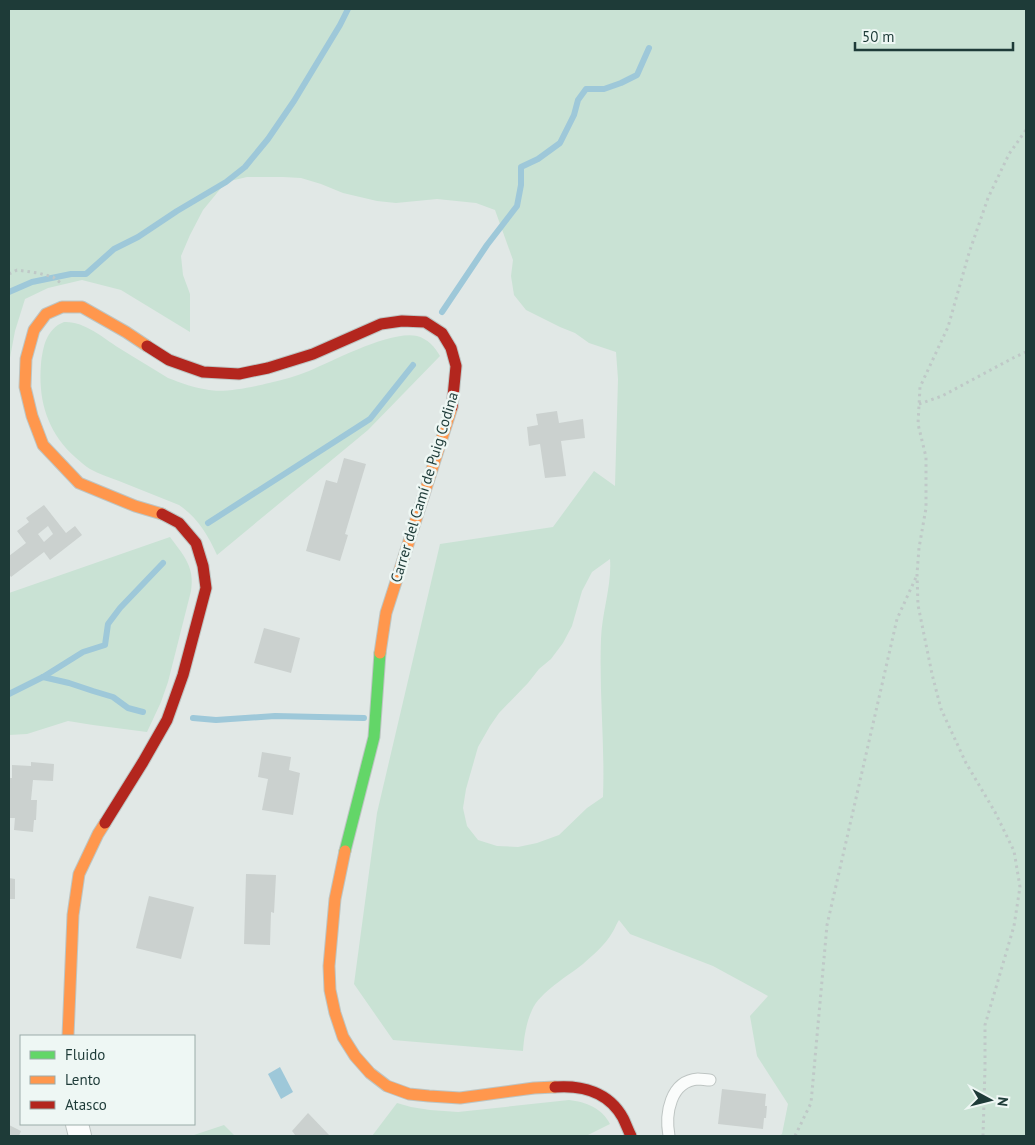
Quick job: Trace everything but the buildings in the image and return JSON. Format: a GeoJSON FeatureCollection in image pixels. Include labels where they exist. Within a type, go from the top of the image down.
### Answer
{"type":"FeatureCollection","features":[{"type":"Feature","properties":{"kind":"street"},"geometry":{"type":"LineString","coordinates":[[68,1035],[73,915],[79,874],[98,834],[144,762],[167,720],[183,675],[206,588],[204,566],[196,543],[178,523],[160,513],[135,506],[79,483],[43,445],[32,416],[25,387],[26,359],[34,330],[46,314],[62,307],[75,307]]}},
{"type":"Feature","properties":{"kind":"street","name":"Carrer del Camí de Puig Codina"},"geometry":{"type":"LineString","coordinates":[[75,307],[82,307],[91,312],[169,360],[203,372],[239,374],[268,368],[313,354],[380,324],[402,321],[424,322],[442,333],[451,348],[456,366],[452,406],[386,613],[381,646],[374,737],[335,899],[328,966],[330,990],[335,1013],[343,1037],[355,1056],[370,1074],[387,1086],[409,1094],[460,1098],[534,1088],[565,1086],[589,1089],[609,1100],[622,1116],[632,1136]]}},
{"type":"Feature","properties":{"kind":"lane"},"geometry":{"type":"LineString","coordinates":[[669,1136],[668,1112],[672,1097],[682,1085],[696,1079],[710,1080]]}},
{"type":"Feature","properties":{"kind":"path"},"geometry":{"type":"LineString","coordinates":[[983,1136],[985,1026],[1014,926],[1020,887],[1014,850],[995,812],[966,763],[941,709],[932,674],[918,605],[917,574],[919,548],[926,508],[926,457],[918,424],[920,387],[948,326],[969,253],[988,198],[1009,154],[1026,130]]}},
{"type":"Feature","properties":{"kind":"path"},"geometry":{"type":"LineString","coordinates":[[9,274],[17,270],[53,277],[68,288],[75,307]]}},
{"type":"Feature","properties":{"kind":"path"},"geometry":{"type":"LineString","coordinates":[[919,404],[942,396],[1026,352]]}},
{"type":"Feature","properties":{"kind":"path"},"geometry":{"type":"LineString","coordinates":[[794,1136],[811,1103],[827,925],[897,619],[917,574]]}},
{"type":"Feature","properties":{"kind":"green space"},"geometry":{"type":"Polygon","coordinates":[[[9,9],[1026,9],[1026,1136],[778,1136],[782,1134],[788,1104],[757,1056],[750,1016],[768,996],[713,966],[630,934],[619,920],[599,950],[555,985],[536,1003],[527,1025],[523,1051],[393,1040],[354,984],[377,813],[440,544],[553,527],[594,471],[615,486],[618,379],[616,352],[589,343],[575,333],[526,310],[514,295],[511,276],[513,260],[495,210],[476,203],[437,199],[396,203],[377,201],[343,193],[301,178],[247,177],[226,182],[203,210],[181,256],[183,275],[190,294],[190,332],[121,290],[82,280],[48,288],[25,299],[15,331],[9,363],[9,9]],[[610,559],[592,572],[582,591],[572,626],[563,643],[551,659],[539,669],[499,713],[478,747],[466,789],[463,808],[467,826],[478,840],[497,846],[518,847],[537,843],[559,835],[587,808],[603,797],[601,639],[610,559]]]}},
{"type":"Feature","properties":{"kind":"green space"},"geometry":{"type":"Polygon","coordinates":[[[64,322],[71,322],[86,327],[168,378],[193,387],[215,391],[247,388],[290,378],[393,337],[406,335],[425,339],[440,356],[368,430],[217,555],[201,527],[179,505],[90,469],[75,457],[57,437],[46,415],[40,377],[46,339],[53,329],[64,322]]]}},
{"type":"Feature","properties":{"kind":"green space"},"geometry":{"type":"Polygon","coordinates":[[[170,537],[190,568],[192,583],[168,682],[147,732],[68,721],[27,734],[9,735],[9,593],[170,537]]]}},
{"type":"Feature","properties":{"kind":"green space"},"geometry":{"type":"Polygon","coordinates":[[[569,1100],[593,1107],[607,1118],[610,1124],[586,1136],[372,1136],[397,1103],[430,1110],[458,1112],[569,1100]]]}},
{"type":"Feature","properties":{"kind":"green space"},"geometry":{"type":"Polygon","coordinates":[[[224,1125],[235,1136],[191,1136],[224,1125]]]}},
{"type":"Feature","properties":{"kind":"water"},"geometry":{"type":"Polygon","coordinates":[[[280,1067],[293,1092],[281,1099],[268,1074],[280,1067]]]}},
{"type":"Feature","properties":{"kind":"waterway"},"geometry":{"type":"LineString","coordinates":[[9,292],[32,282],[71,274],[86,274],[114,249],[138,237],[226,182],[245,167],[268,139],[294,101],[348,9]]}},
{"type":"Feature","properties":{"kind":"waterway"},"geometry":{"type":"LineString","coordinates":[[442,312],[487,245],[517,206],[521,185],[521,167],[538,159],[560,143],[574,115],[578,100],[586,89],[604,89],[637,75],[649,48]]}},
{"type":"Feature","properties":{"kind":"waterway"},"geometry":{"type":"LineString","coordinates":[[208,523],[370,419],[413,365]]}},
{"type":"Feature","properties":{"kind":"waterway"},"geometry":{"type":"LineString","coordinates":[[9,694],[43,677],[83,652],[105,645],[108,624],[120,608],[163,563]]}},
{"type":"Feature","properties":{"kind":"waterway"},"geometry":{"type":"LineString","coordinates":[[43,677],[113,697],[128,708],[143,712]]}},
{"type":"Feature","properties":{"kind":"waterway"},"geometry":{"type":"LineString","coordinates":[[193,718],[216,720],[275,716],[364,718]]}},
{"type":"Feature","properties":{"kind":"traffic: fast"},"geometry":{"type":"LineString","coordinates":[[345,851],[374,737],[380,653]]}},
{"type":"Feature","properties":{"kind":"traffic: slow"},"geometry":{"type":"LineString","coordinates":[[147,346],[82,307],[62,307],[46,314],[34,330],[26,359],[25,387],[32,416],[43,445],[79,483],[135,506],[162,514]]}},
{"type":"Feature","properties":{"kind":"traffic: slow"},"geometry":{"type":"LineString","coordinates":[[380,653],[386,613],[452,407]]}},
{"type":"Feature","properties":{"kind":"traffic: slow"},"geometry":{"type":"LineString","coordinates":[[68,1035],[73,915],[79,874],[105,823]]}},
{"type":"Feature","properties":{"kind":"traffic: slow"},"geometry":{"type":"LineString","coordinates":[[345,851],[335,899],[329,966],[330,990],[343,1037],[355,1056],[370,1073],[387,1086],[409,1094],[429,1096],[460,1098],[555,1087]]}},
{"type":"Feature","properties":{"kind":"traffic: jam"},"geometry":{"type":"LineString","coordinates":[[147,346],[169,360],[203,372],[239,374],[268,368],[313,354],[381,324],[402,321],[425,322],[442,333],[451,348],[456,366],[452,407]]}},
{"type":"Feature","properties":{"kind":"traffic: jam"},"geometry":{"type":"LineString","coordinates":[[105,823],[167,720],[183,675],[206,588],[203,566],[196,543],[179,523],[162,514]]}},
{"type":"Feature","properties":{"kind":"traffic: jam"},"geometry":{"type":"LineString","coordinates":[[555,1087],[575,1087],[602,1096],[617,1109],[631,1136]]}}]}
